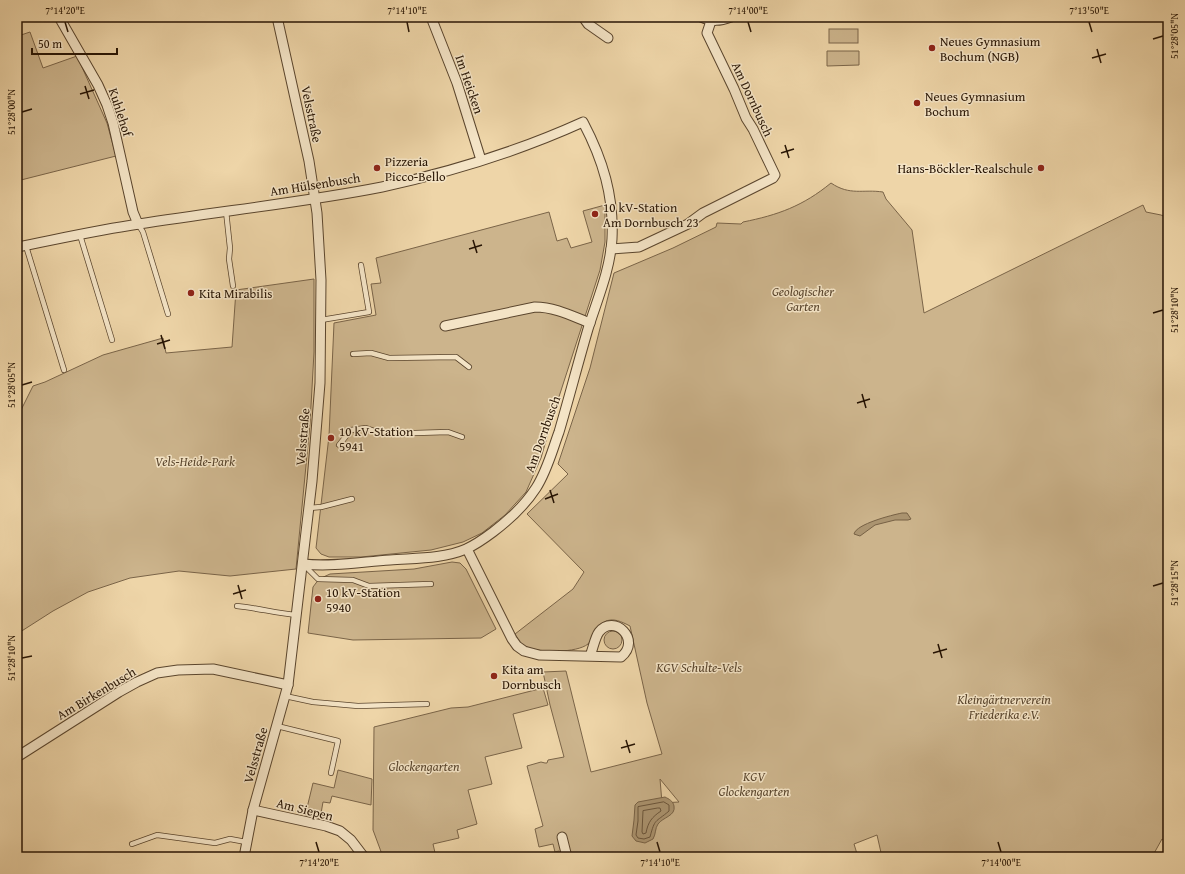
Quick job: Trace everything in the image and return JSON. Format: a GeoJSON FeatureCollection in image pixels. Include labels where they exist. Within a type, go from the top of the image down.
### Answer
{"type":"FeatureCollection","features":[{"type":"Feature","properties":{"kind":"street","name":"Kuhlehof"},"geometry":{"type":"LineString","coordinates":[[59,17],[98,85],[107,104],[113,123],[133,212],[138,224]]}},
{"type":"Feature","properties":{"kind":"street","name":"Velsstraße"},"geometry":{"type":"LineString","coordinates":[[244,857],[253,810],[288,685],[309,508],[320,383],[321,280],[315,198],[309,161],[277,17]]}},
{"type":"Feature","properties":{"kind":"street","name":"Im Heicken"},"geometry":{"type":"LineString","coordinates":[[432,17],[456,83],[481,160]]}},
{"type":"Feature","properties":{"kind":"street"},"geometry":{"type":"LineString","coordinates":[[583,17],[588,24],[608,38]]}},
{"type":"Feature","properties":{"kind":"street"},"geometry":{"type":"LineString","coordinates":[[701,17],[711,21],[720,21],[731,17]]}},
{"type":"Feature","properties":{"kind":"street","name":"Am Dornbusch"},"geometry":{"type":"LineString","coordinates":[[611,249],[639,247],[688,224],[703,213],[773,178],[775,175],[753,129],[746,118],[708,34],[711,21]]}},
{"type":"Feature","properties":{"kind":"street","name":"Am Hülsenbusch"},"geometry":{"type":"LineString","coordinates":[[21,247],[138,224],[382,187],[481,160],[527,145],[583,122]]}},
{"type":"Feature","properties":{"kind":"street","name":"Am Dornbusch"},"geometry":{"type":"LineString","coordinates":[[303,564],[329,566],[434,556],[466,549],[492,533],[514,514],[536,488],[550,459],[569,399],[590,323],[607,271],[611,249],[612,219],[605,172],[595,145],[583,122]]}},
{"type":"Feature","properties":{"kind":"street"},"geometry":{"type":"LineString","coordinates":[[445,326],[535,307],[546,307],[590,323]]}},
{"type":"Feature","properties":{"kind":"street"},"geometry":{"type":"LineString","coordinates":[[466,549],[512,639],[517,646],[524,651],[539,655],[621,657],[626,653],[629,647],[629,640],[626,634],[622,629],[614,626],[606,626],[598,633],[590,656]]}},
{"type":"Feature","properties":{"kind":"street","name":"Am Birkenbusch"},"geometry":{"type":"LineString","coordinates":[[17,757],[119,692],[157,673],[200,668],[213,669],[288,685]]}},
{"type":"Feature","properties":{"kind":"street","name":"Am Siepen"},"geometry":{"type":"LineString","coordinates":[[253,810],[326,826],[340,832],[351,840],[364,857]]}},
{"type":"Feature","properties":{"kind":"street"},"geometry":{"type":"LineString","coordinates":[[562,837],[567,857]]}},
{"type":"Feature","properties":{"kind":"lane"},"geometry":{"type":"LineString","coordinates":[[226,211],[230,248],[229,259],[233,286]]}},
{"type":"Feature","properties":{"kind":"lane"},"geometry":{"type":"LineString","coordinates":[[138,224],[143,232],[168,314]]}},
{"type":"Feature","properties":{"kind":"lane"},"geometry":{"type":"LineString","coordinates":[[80,235],[112,340]]}},
{"type":"Feature","properties":{"kind":"lane","name":"Am Hülsenbusch"},"geometry":{"type":"LineString","coordinates":[[21,247],[64,370]]}},
{"type":"Feature","properties":{"kind":"lane"},"geometry":{"type":"LineString","coordinates":[[321,320],[369,312],[361,265]]}},
{"type":"Feature","properties":{"kind":"lane"},"geometry":{"type":"LineString","coordinates":[[353,354],[371,353],[389,358],[456,357],[469,367]]}},
{"type":"Feature","properties":{"kind":"lane"},"geometry":{"type":"LineString","coordinates":[[339,445],[351,430],[366,428],[383,434],[448,432],[462,437]]}},
{"type":"Feature","properties":{"kind":"lane"},"geometry":{"type":"LineString","coordinates":[[309,508],[321,507],[352,499]]}},
{"type":"Feature","properties":{"kind":"lane"},"geometry":{"type":"LineString","coordinates":[[303,564],[318,579],[353,580],[369,586],[431,584]]}},
{"type":"Feature","properties":{"kind":"lane"},"geometry":{"type":"LineString","coordinates":[[237,606],[257,608],[274,613],[297,615]]}},
{"type":"Feature","properties":{"kind":"lane"},"geometry":{"type":"LineString","coordinates":[[285,696],[313,702],[358,706],[427,704]]}},
{"type":"Feature","properties":{"kind":"lane"},"geometry":{"type":"LineString","coordinates":[[277,726],[338,741],[331,773]]}},
{"type":"Feature","properties":{"kind":"lane"},"geometry":{"type":"LineString","coordinates":[[132,844],[158,835],[215,843],[230,839],[246,842]]}},
{"type":"Feature","properties":{"kind":"green space"},"geometry":{"type":"Polygon","coordinates":[[[17,24],[21,35],[30,32],[43,68],[77,56],[107,123],[116,156],[17,181],[17,24]]]}},
{"type":"Feature","properties":{"kind":"green space"},"geometry":{"type":"Polygon","coordinates":[[[829,29],[858,29],[858,43],[829,43],[829,29]]]}},
{"type":"Feature","properties":{"kind":"green space"},"geometry":{"type":"Polygon","coordinates":[[[827,51],[859,51],[859,65],[827,66],[827,51]]]}},
{"type":"Feature","properties":{"kind":"green space"},"geometry":{"type":"Polygon","coordinates":[[[831,183],[851,191],[883,192],[886,199],[912,230],[924,313],[1143,205],[1146,212],[1168,218],[1168,826],[1166,832],[1168,833],[1168,842],[1162,839],[1152,857],[882,857],[877,835],[854,844],[858,857],[561,857],[559,851],[555,852],[553,844],[539,847],[535,829],[543,826],[527,766],[541,762],[547,763],[548,760],[564,757],[543,672],[566,671],[591,772],[662,754],[647,703],[630,626],[617,621],[607,621],[598,626],[588,644],[576,649],[558,651],[540,650],[527,647],[520,642],[515,634],[573,589],[584,572],[527,514],[568,474],[558,464],[590,368],[614,273],[673,248],[716,227],[717,223],[741,224],[743,222],[779,213],[800,204],[831,183]],[[660,779],[662,803],[679,802],[660,779]]]}},
{"type":"Feature","properties":{"kind":"green space"},"geometry":{"type":"Polygon","coordinates":[[[605,205],[605,242],[600,270],[556,406],[541,458],[526,492],[505,515],[482,533],[463,542],[431,550],[361,557],[329,557],[321,554],[316,548],[329,436],[334,323],[376,315],[371,284],[381,283],[376,258],[549,212],[557,241],[567,238],[571,248],[592,242],[583,211],[605,205]]]}},
{"type":"Feature","properties":{"kind":"green space","name":"Vels-Heide-Park"},"geometry":{"type":"Polygon","coordinates":[[[314,279],[314,352],[310,424],[296,569],[230,576],[179,571],[130,578],[88,592],[53,611],[17,634],[17,423],[20,412],[33,386],[45,382],[103,355],[163,338],[166,353],[232,347],[236,290],[314,279]]]}},
{"type":"Feature","properties":{"kind":"green space"},"geometry":{"type":"Polygon","coordinates":[[[452,562],[460,563],[466,569],[496,629],[481,638],[353,640],[308,633],[313,587],[319,579],[330,574],[414,569],[452,562]]]}},
{"type":"Feature","properties":{"kind":"green space"},"geometry":{"type":"Polygon","coordinates":[[[613,631],[619,634],[622,640],[619,646],[613,649],[607,646],[604,640],[607,634],[613,631]]]}},
{"type":"Feature","properties":{"kind":"green space","name":"Glockengarten"},"geometry":{"type":"Polygon","coordinates":[[[543,688],[548,705],[513,714],[522,748],[485,757],[492,784],[468,790],[477,824],[457,830],[459,838],[433,844],[436,857],[383,857],[373,830],[374,727],[451,708],[468,707],[543,688]]]}},
{"type":"Feature","properties":{"kind":"green space"},"geometry":{"type":"Polygon","coordinates":[[[338,770],[372,779],[371,805],[332,796],[330,803],[323,802],[320,819],[305,816],[313,783],[334,788],[338,770]]]}},
{"type":"Feature","properties":{"kind":"water"},"geometry":{"type":"Polygon","coordinates":[[[902,513],[907,513],[911,519],[895,520],[875,525],[860,536],[854,534],[856,530],[867,523],[902,513]]]}},
{"type":"Feature","properties":{"kind":"water"},"geometry":{"type":"Polygon","coordinates":[[[665,797],[673,803],[673,812],[658,824],[653,839],[645,843],[636,841],[632,836],[635,805],[638,802],[665,797]]]}},
{"type":"Feature","properties":{"kind":"place","name":"Neues Gymnasium Bochum (NGB)"},"geometry":{"type":"Point","coordinates":[932,48]}},
{"type":"Feature","properties":{"kind":"place","name":"Neues Gymnasium Bochum"},"geometry":{"type":"Point","coordinates":[917,103]}},
{"type":"Feature","properties":{"kind":"place","name":"Pizzeria Picco-Bello"},"geometry":{"type":"Point","coordinates":[377,168]}},
{"type":"Feature","properties":{"kind":"place","name":"Hans-Böckler-Realschule"},"geometry":{"type":"Point","coordinates":[1041,168]}},
{"type":"Feature","properties":{"kind":"place","name":"10 kV-Station Am Dornbusch 23"},"geometry":{"type":"Point","coordinates":[595,214]}},
{"type":"Feature","properties":{"kind":"place","name":"Kita Mirabilis"},"geometry":{"type":"Point","coordinates":[191,293]}},
{"type":"Feature","properties":{"kind":"place","name":"10 kV-Station 5941"},"geometry":{"type":"Point","coordinates":[331,438]}},
{"type":"Feature","properties":{"kind":"place","name":"10 kV-Station 5940"},"geometry":{"type":"Point","coordinates":[318,599]}},
{"type":"Feature","properties":{"kind":"place","name":"Kita am Dornbusch"},"geometry":{"type":"Point","coordinates":[494,676]}},
{"type":"Feature","properties":{"kind":"park label","name":"Geologischer Garten"},"geometry":{"type":"Point","coordinates":[803,298]}},
{"type":"Feature","properties":{"kind":"park label","name":"KGV Schulte-Vels"},"geometry":{"type":"Point","coordinates":[699,667]}},
{"type":"Feature","properties":{"kind":"park label","name":"Kleingärtnerverein Friederika e.V."},"geometry":{"type":"Point","coordinates":[1004,706]}},
{"type":"Feature","properties":{"kind":"park label","name":"KGV Glockengarten"},"geometry":{"type":"Point","coordinates":[754,784]}}]}
